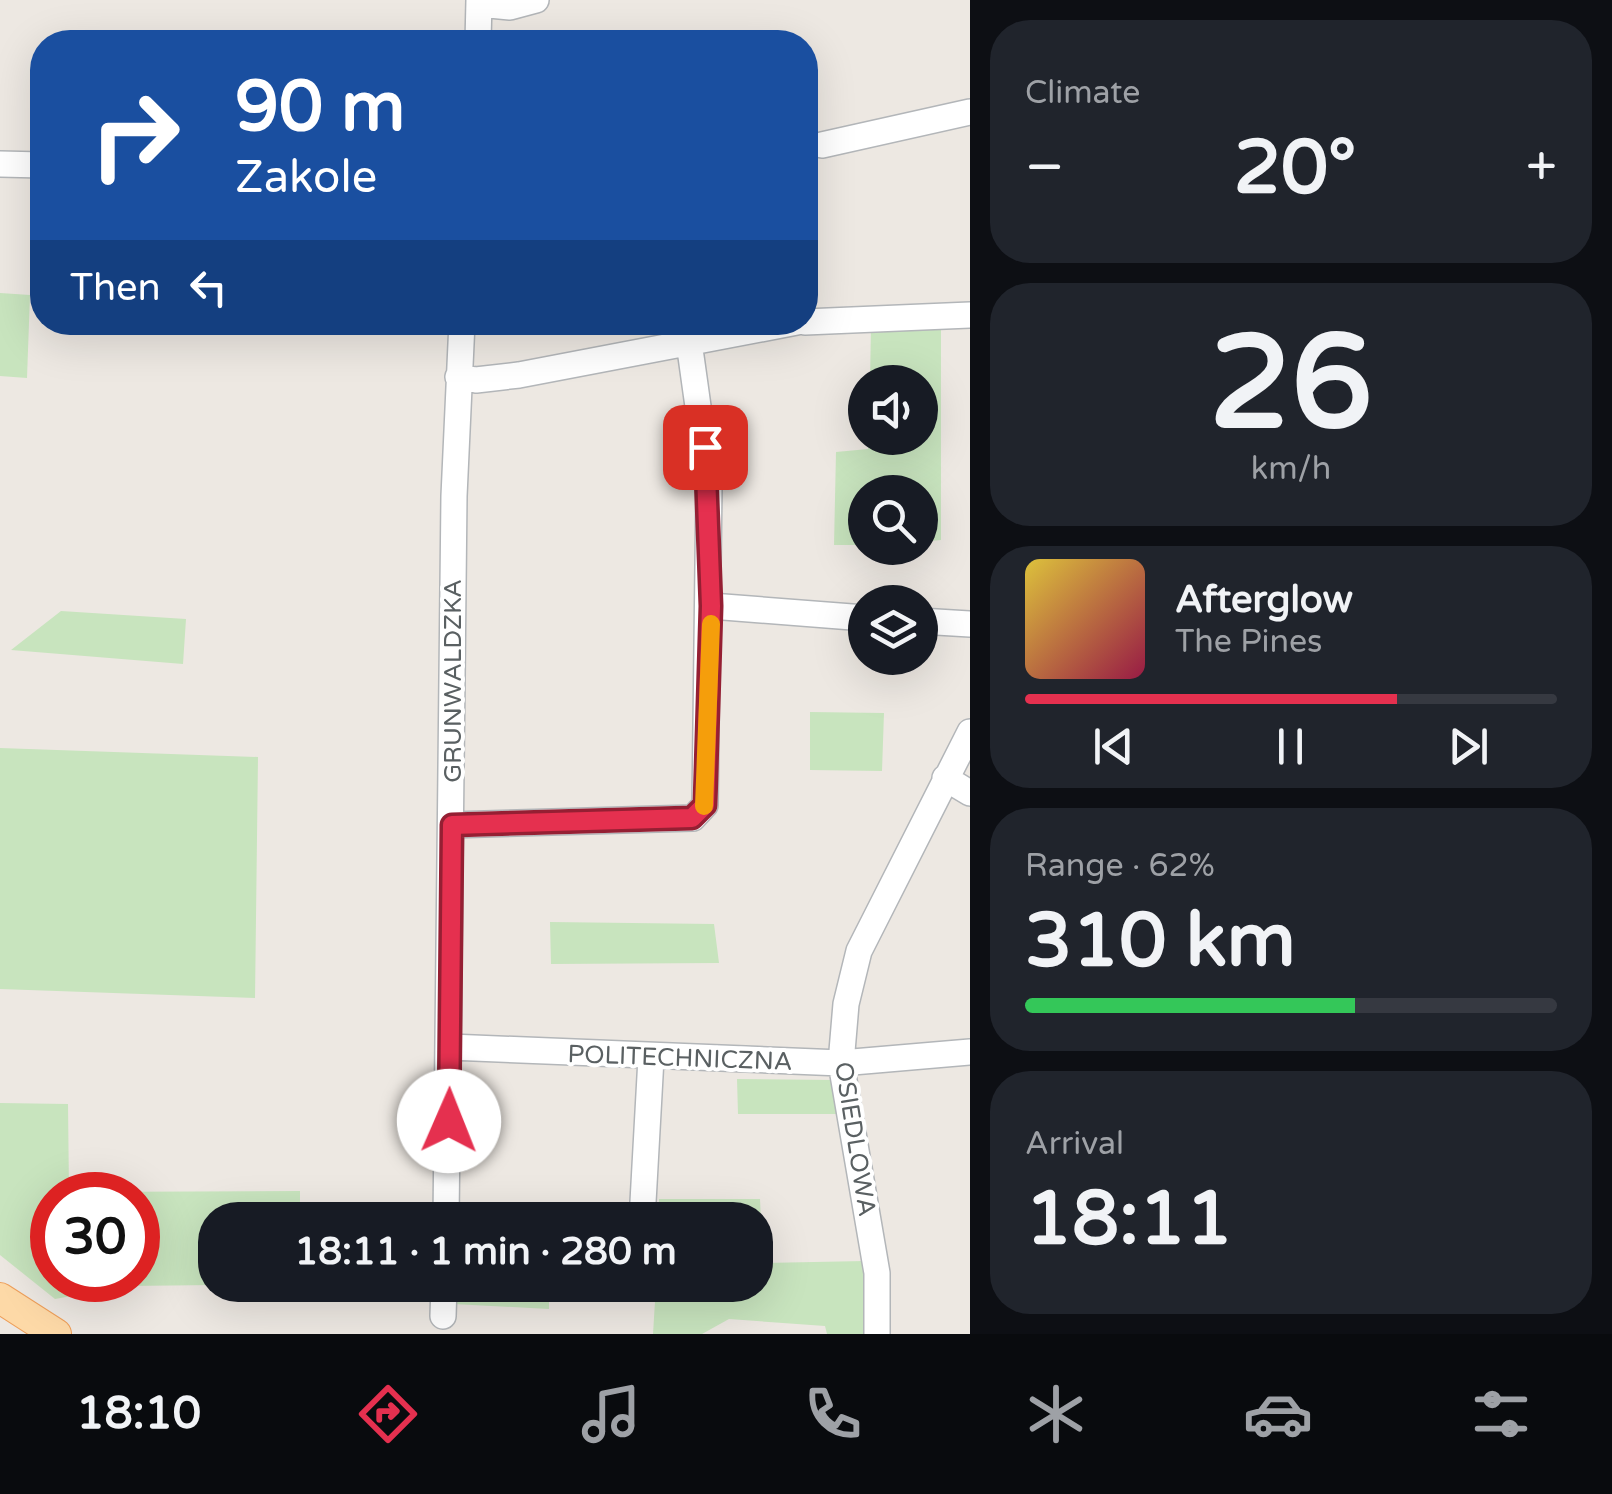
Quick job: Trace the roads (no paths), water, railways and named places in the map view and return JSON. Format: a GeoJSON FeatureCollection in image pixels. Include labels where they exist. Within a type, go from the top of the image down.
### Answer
{"type":"FeatureCollection","features":[{"type":"Feature","properties":{"kind":"main road"},"geometry":{"type":"LineString","coordinates":[[0,1298],[56,1334]]}},
{"type":"Feature","properties":{"kind":"street"},"geometry":{"type":"LineString","coordinates":[[478,30],[479,2],[510,7],[536,0]]}},
{"type":"Feature","properties":{"kind":"street"},"geometry":{"type":"LineString","coordinates":[[822,145],[970,112]]}},
{"type":"Feature","properties":{"kind":"street"},"geometry":{"type":"LineString","coordinates":[[0,164],[30,165]]}},
{"type":"Feature","properties":{"kind":"street"},"geometry":{"type":"LineString","coordinates":[[818,321],[970,315]]}},
{"type":"Feature","properties":{"kind":"street","name":"GRUNWALDZKA"},"geometry":{"type":"LineString","coordinates":[[446,1202],[461,335]]}},
{"type":"Feature","properties":{"kind":"street"},"geometry":{"type":"LineString","coordinates":[[458,376],[476,380],[518,375],[727,335]]}},
{"type":"Feature","properties":{"kind":"street"},"geometry":{"type":"LineString","coordinates":[[452,825],[692,818],[705,805],[711,606],[709,484],[689,342]]}},
{"type":"Feature","properties":{"kind":"street"},"geometry":{"type":"LineString","coordinates":[[711,606],[848,617]]}},
{"type":"Feature","properties":{"kind":"street"},"geometry":{"type":"LineString","coordinates":[[938,622],[970,624]]}},
{"type":"Feature","properties":{"kind":"street","name":"OSIEDLOWA"},"geometry":{"type":"LineString","coordinates":[[876,1334],[878,1273],[841,1063],[846,1004],[858,951],[970,732]]}},
{"type":"Feature","properties":{"kind":"street"},"geometry":{"type":"LineString","coordinates":[[946,778],[970,793]]}},
{"type":"Feature","properties":{"kind":"street","name":"POLITECHNICZNA"},"geometry":{"type":"LineString","coordinates":[[450,1047],[841,1063],[970,1052]]}},
{"type":"Feature","properties":{"kind":"street"},"geometry":{"type":"LineString","coordinates":[[643,1202],[650,1058]]}},
{"type":"Feature","properties":{"kind":"street"},"geometry":{"type":"LineString","coordinates":[[443,1302],[443,1316]]}}]}
